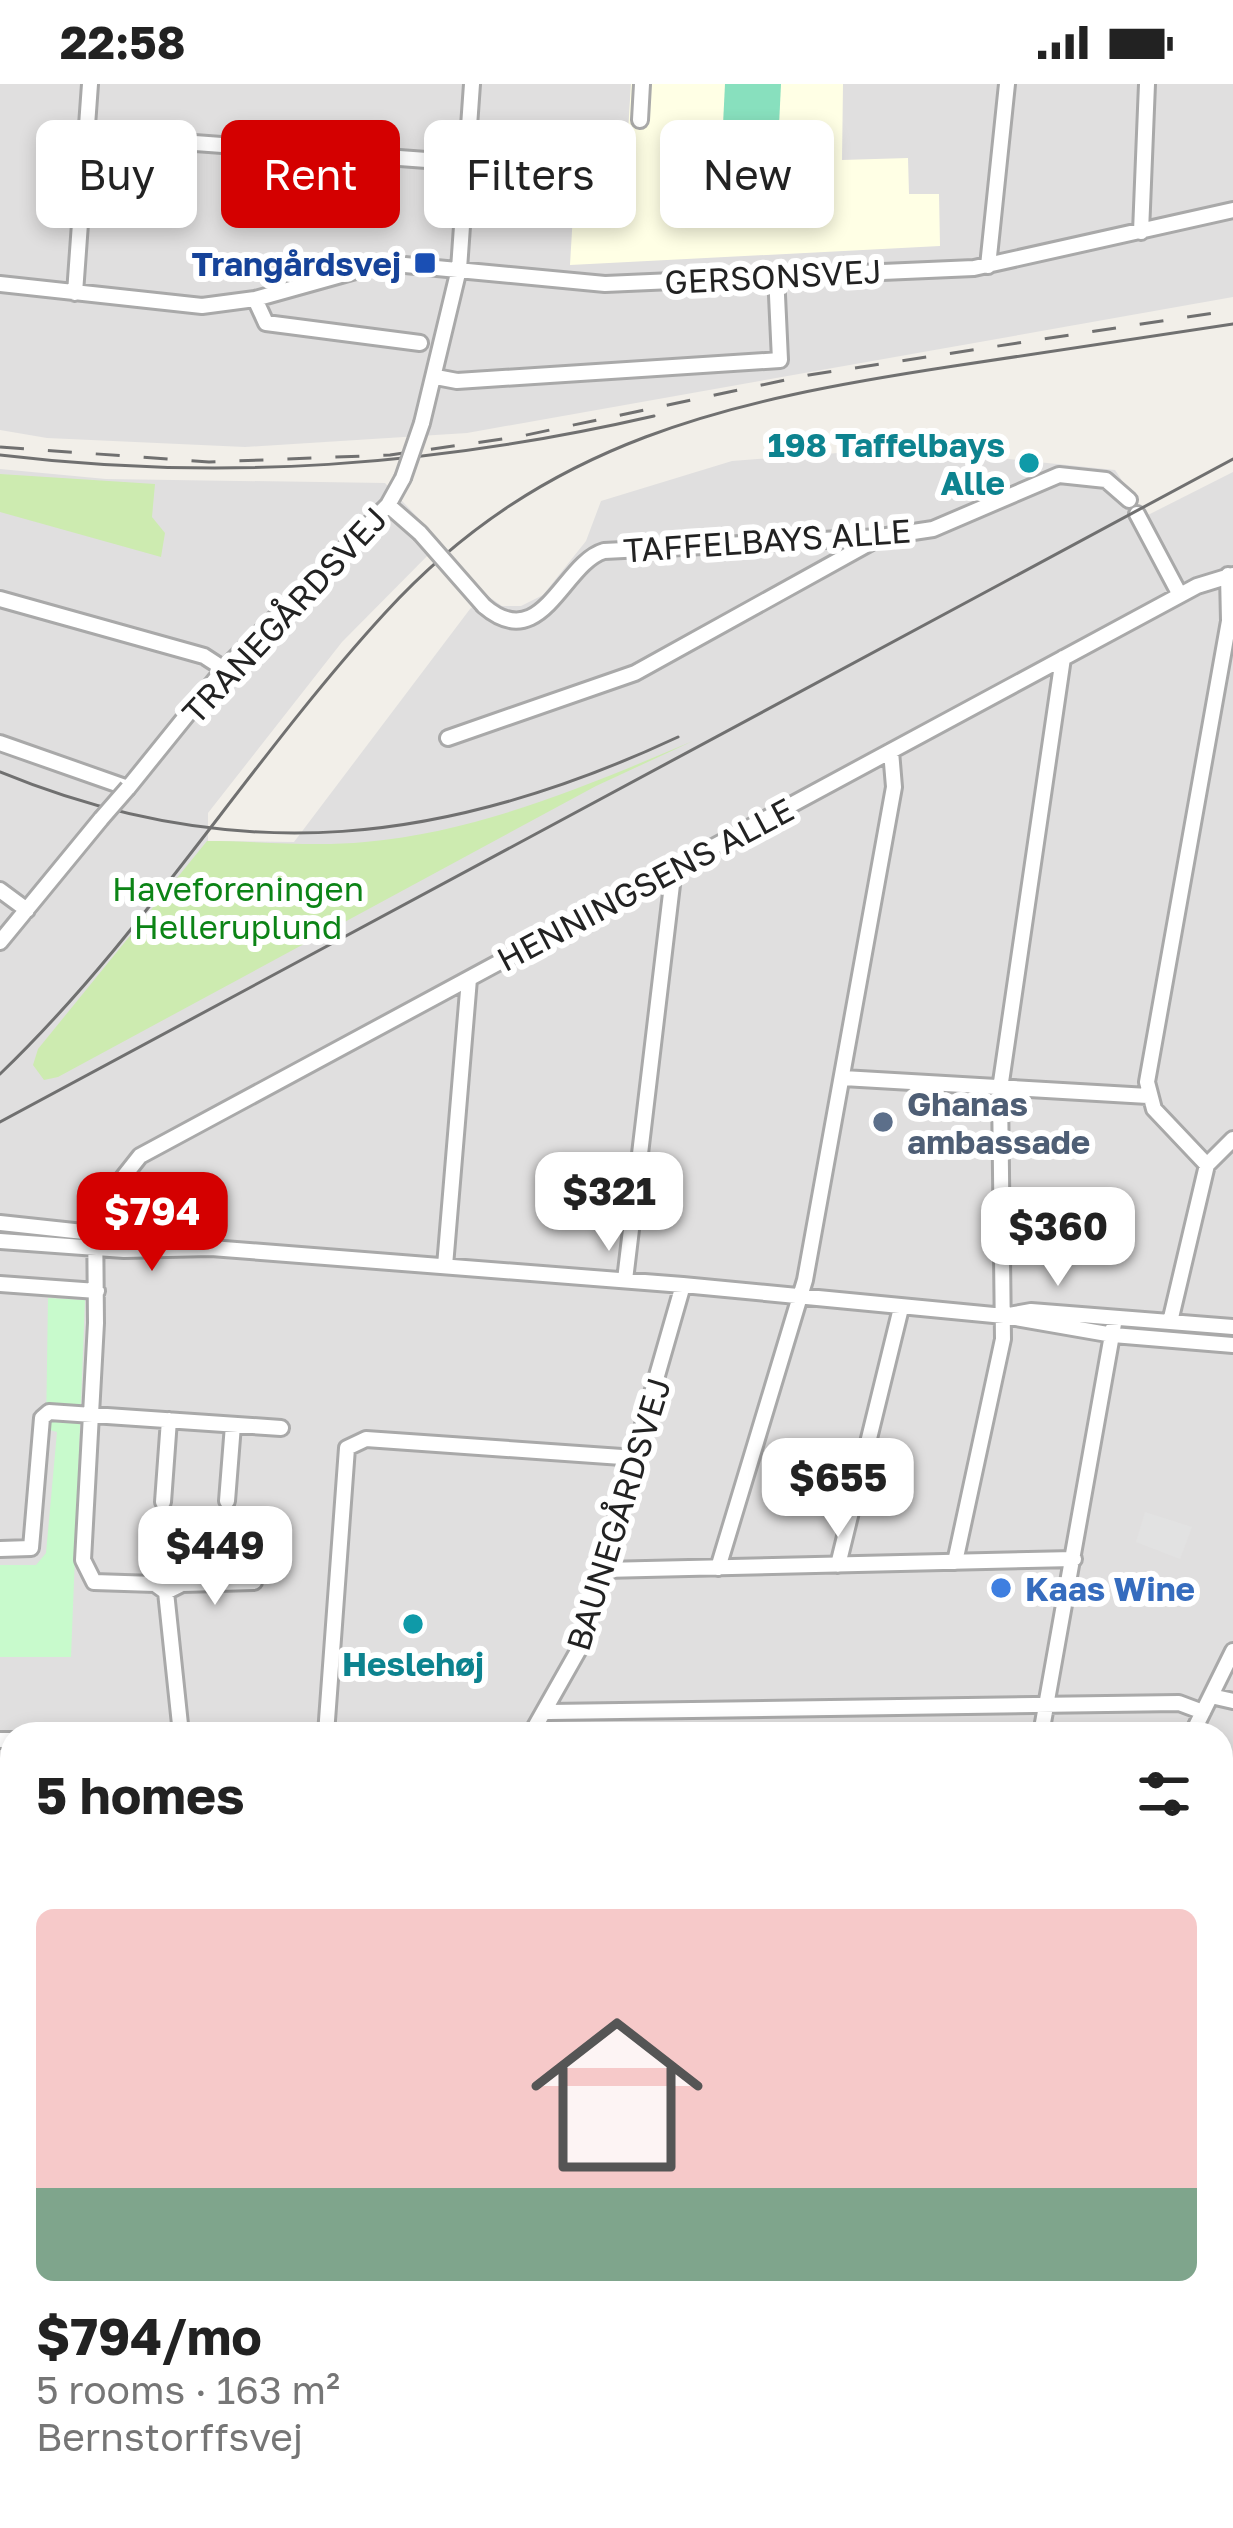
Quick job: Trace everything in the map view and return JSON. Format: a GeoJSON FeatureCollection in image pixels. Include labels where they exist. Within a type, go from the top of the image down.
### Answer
{"type":"FeatureCollection","features":[{"type":"Feature","properties":{"kind":"street"},"geometry":{"type":"LineString","coordinates":[[87,120],[90,84]]}},
{"type":"Feature","properties":{"kind":"street","name":"TRANEGÅRDSVEJ"},"geometry":{"type":"LineString","coordinates":[[470,120],[472,84]]}},
{"type":"Feature","properties":{"kind":"street"},"geometry":{"type":"LineString","coordinates":[[640,120],[642,84]]}},
{"type":"Feature","properties":{"kind":"street"},"geometry":{"type":"LineString","coordinates":[[988,266],[1006,84]]}},
{"type":"Feature","properties":{"kind":"street"},"geometry":{"type":"LineString","coordinates":[[1141,226],[1148,84]]}},
{"type":"Feature","properties":{"kind":"street"},"geometry":{"type":"LineString","coordinates":[[197,143],[424,160]]}},
{"type":"Feature","properties":{"kind":"street","name":"GERSONSVEJ"},"geometry":{"type":"LineString","coordinates":[[0,284],[197,306],[255,299],[370,264],[605,284],[988,266],[1141,226],[1233,210]]}},
{"type":"Feature","properties":{"kind":"street"},"geometry":{"type":"LineString","coordinates":[[75,293],[80,228]]}},
{"type":"Feature","properties":{"kind":"street","name":"TRANEGÅRDSVEJ"},"geometry":{"type":"LineString","coordinates":[[0,942],[224,669],[388,505],[403,478],[436,377],[459,269],[462,228]]}},
{"type":"Feature","properties":{"kind":"street"},"geometry":{"type":"LineString","coordinates":[[436,377],[457,381],[780,360],[776,274]]}},
{"type":"Feature","properties":{"kind":"street"},"geometry":{"type":"LineString","coordinates":[[255,299],[266,323],[420,343]]}},
{"type":"Feature","properties":{"kind":"street","name":"TAFFELBAYS ALLE"},"geometry":{"type":"LineString","coordinates":[[388,505],[420,533],[484,605],[506,618],[536,614],[551,605],[584,561],[604,550],[880,537],[951,524],[1059,475],[1106,480],[1133,507],[1180,596]]}},
{"type":"Feature","properties":{"kind":"street"},"geometry":{"type":"LineString","coordinates":[[827,536],[837,547],[835,566]]}},
{"type":"Feature","properties":{"kind":"street"},"geometry":{"type":"LineString","coordinates":[[448,739],[635,674],[880,537]]}},
{"type":"Feature","properties":{"kind":"street"},"geometry":{"type":"LineString","coordinates":[[1148,1096],[1229,621],[1230,575]]}},
{"type":"Feature","properties":{"kind":"street","name":"HENNINGSENS ALLE"},"geometry":{"type":"LineString","coordinates":[[95,1231],[97,1210],[140,1156],[1063,658],[1230,575]]}},
{"type":"Feature","properties":{"kind":"street"},"geometry":{"type":"LineString","coordinates":[[0,599],[203,656],[224,669]]}},
{"type":"Feature","properties":{"kind":"street"},"geometry":{"type":"LineString","coordinates":[[956,1562],[1004,1316],[1000,1089],[1063,658]]}},
{"type":"Feature","properties":{"kind":"street"},"geometry":{"type":"LineString","coordinates":[[0,743],[128,788]]}},
{"type":"Feature","properties":{"kind":"street"},"geometry":{"type":"LineString","coordinates":[[718,1568],[800,1298],[894,787],[891,751]]}},
{"type":"Feature","properties":{"kind":"street"},"geometry":{"type":"LineString","coordinates":[[625,1280],[674,868]]}},
{"type":"Feature","properties":{"kind":"street"},"geometry":{"type":"LineString","coordinates":[[0,890],[27,910]]}},
{"type":"Feature","properties":{"kind":"street"},"geometry":{"type":"LineString","coordinates":[[445,1266],[469,980]]}},
{"type":"Feature","properties":{"kind":"street"},"geometry":{"type":"LineString","coordinates":[[843,1078],[1148,1096],[1207,1165]]}},
{"type":"Feature","properties":{"kind":"street"},"geometry":{"type":"LineString","coordinates":[[1170,1322],[1207,1165],[1233,1139]]}},
{"type":"Feature","properties":{"kind":"street"},"geometry":{"type":"LineString","coordinates":[[0,1223],[211,1248],[1004,1316],[1113,1335],[1233,1345]]}},
{"type":"Feature","properties":{"kind":"street"},"geometry":{"type":"LineString","coordinates":[[95,1231],[97,1291],[82,1560],[88,1577],[103,1585],[155,1585],[166,1592]]}},
{"type":"Feature","properties":{"kind":"street"},"geometry":{"type":"LineString","coordinates":[[0,1241],[95,1248],[211,1248]]}},
{"type":"Feature","properties":{"kind":"street"},"geometry":{"type":"LineString","coordinates":[[0,1284],[97,1291]]}},
{"type":"Feature","properties":{"kind":"street","name":"BAUNEGÅRDSVEJ"},"geometry":{"type":"LineString","coordinates":[[541,1722],[578,1651],[682,1285]]}},
{"type":"Feature","properties":{"kind":"street"},"geometry":{"type":"LineString","coordinates":[[838,1565],[901,1308]]}},
{"type":"Feature","properties":{"kind":"street"},"geometry":{"type":"LineString","coordinates":[[1004,1316],[1031,1311],[1233,1327]]}},
{"type":"Feature","properties":{"kind":"street"},"geometry":{"type":"LineString","coordinates":[[1043,1722],[1115,1318]]}},
{"type":"Feature","properties":{"kind":"street"},"geometry":{"type":"LineString","coordinates":[[0,1549],[31,1548],[42,1418],[50,1412],[281,1428]]}},
{"type":"Feature","properties":{"kind":"street"},"geometry":{"type":"LineString","coordinates":[[164,1502],[169,1420]]}},
{"type":"Feature","properties":{"kind":"street"},"geometry":{"type":"LineString","coordinates":[[227,1502],[233,1425]]}},
{"type":"Feature","properties":{"kind":"street"},"geometry":{"type":"LineString","coordinates":[[327,1722],[347,1448],[366,1439],[636,1458]]}},
{"type":"Feature","properties":{"kind":"street"},"geometry":{"type":"LineString","coordinates":[[603,1570],[1074,1559]]}},
{"type":"Feature","properties":{"kind":"street"},"geometry":{"type":"LineString","coordinates":[[166,1592],[182,1584],[254,1582]]}},
{"type":"Feature","properties":{"kind":"street"},"geometry":{"type":"LineString","coordinates":[[166,1592],[180,1722]]}},
{"type":"Feature","properties":{"kind":"street"},"geometry":{"type":"LineString","coordinates":[[1198,1722],[1233,1651]]}},
{"type":"Feature","properties":{"kind":"street"},"geometry":{"type":"LineString","coordinates":[[1211,1696],[1233,1700]]}},
{"type":"Feature","properties":{"kind":"street"},"geometry":{"type":"LineString","coordinates":[[549,1712],[1179,1703],[1203,1712]]}},
{"type":"Feature","properties":{"kind":"shaded area"},"geometry":{"type":"Polygon","coordinates":[[[0,84],[1233,84],[1233,297],[467,433],[245,447],[47,438],[0,430],[0,84]]]}},
{"type":"Feature","properties":{"kind":"shaded area"},"geometry":{"type":"Polygon","coordinates":[[[631,84],[843,84],[842,160],[908,158],[909,194],[939,194],[940,246],[570,265],[572,228],[636,228],[636,120],[629,120],[631,84]]]}},
{"type":"Feature","properties":{"kind":"shaded area"},"geometry":{"type":"Polygon","coordinates":[[[904,448],[1115,470],[1146,516],[1233,472],[1233,1722],[0,1722],[0,469],[106,479],[385,483],[441,542],[342,642],[208,813],[208,841],[294,842],[470,609],[488,596],[502,606],[521,606],[543,595],[586,541],[601,501],[732,461],[904,448]]]}},
{"type":"Feature","properties":{"kind":"shaded area"},"geometry":{"type":"Polygon","coordinates":[[[1145,1512],[1192,1527],[1180,1559],[1136,1542],[1145,1512]]]}},
{"type":"Feature","properties":{"kind":"green space"},"geometry":{"type":"Polygon","coordinates":[[[725,84],[781,84],[779,120],[723,120],[725,84]]]}},
{"type":"Feature","properties":{"kind":"green space"},"geometry":{"type":"Polygon","coordinates":[[[0,474],[155,484],[152,517],[165,533],[161,557],[0,512],[0,474]]]}},
{"type":"Feature","properties":{"kind":"green space","name":"Haveforeningen Helleruplund"},"geometry":{"type":"Polygon","coordinates":[[[693,741],[596,786],[58,1077],[44,1080],[33,1065],[38,1049],[207,841],[346,843],[451,828],[573,790],[693,741]]]}},
{"type":"Feature","properties":{"kind":"green space"},"geometry":{"type":"Polygon","coordinates":[[[48,1298],[85,1300],[71,1657],[0,1657],[0,1565],[36,1565],[46,1553],[57,1432],[46,1429],[48,1298]]]}},
{"type":"Feature","properties":{"kind":"tram line"},"geometry":{"type":"LineString","coordinates":[[0,1074],[102,964],[385,613],[446,554],[510,506],[576,467],[646,437],[793,394],[1233,324]]}},
{"type":"Feature","properties":{"kind":"tram line"},"geometry":{"type":"LineString","coordinates":[[0,455],[165,467],[328,464],[491,447],[654,416]]}},
{"type":"Feature","properties":{"kind":"tram line"},"geometry":{"type":"LineString","coordinates":[[0,1122],[1233,459]]}},
{"type":"Feature","properties":{"kind":"tram line"},"geometry":{"type":"LineString","coordinates":[[0,772],[88,803],[174,823],[259,832],[342,831],[426,821],[509,801],[678,737]]}},
{"type":"Feature","properties":{"kind":"railway"},"geometry":{"type":"LineString","coordinates":[[0,447],[209,462],[390,455],[517,437],[809,375],[1233,310]]}},
{"type":"Feature","properties":{"kind":"place","name":"Trangårdsvej"},"geometry":{"type":"Point","coordinates":[425,263]}},
{"type":"Feature","properties":{"kind":"place","name":"198 Taffelbays Alle"},"geometry":{"type":"Point","coordinates":[1029,463]}},
{"type":"Feature","properties":{"kind":"place","name":"Ghanas ambassade"},"geometry":{"type":"Point","coordinates":[883,1122]}},
{"type":"Feature","properties":{"kind":"place","name":"Kaas Wine"},"geometry":{"type":"Point","coordinates":[1001,1588]}},
{"type":"Feature","properties":{"kind":"place","name":"Heslehøj"},"geometry":{"type":"Point","coordinates":[413,1624]}}]}
